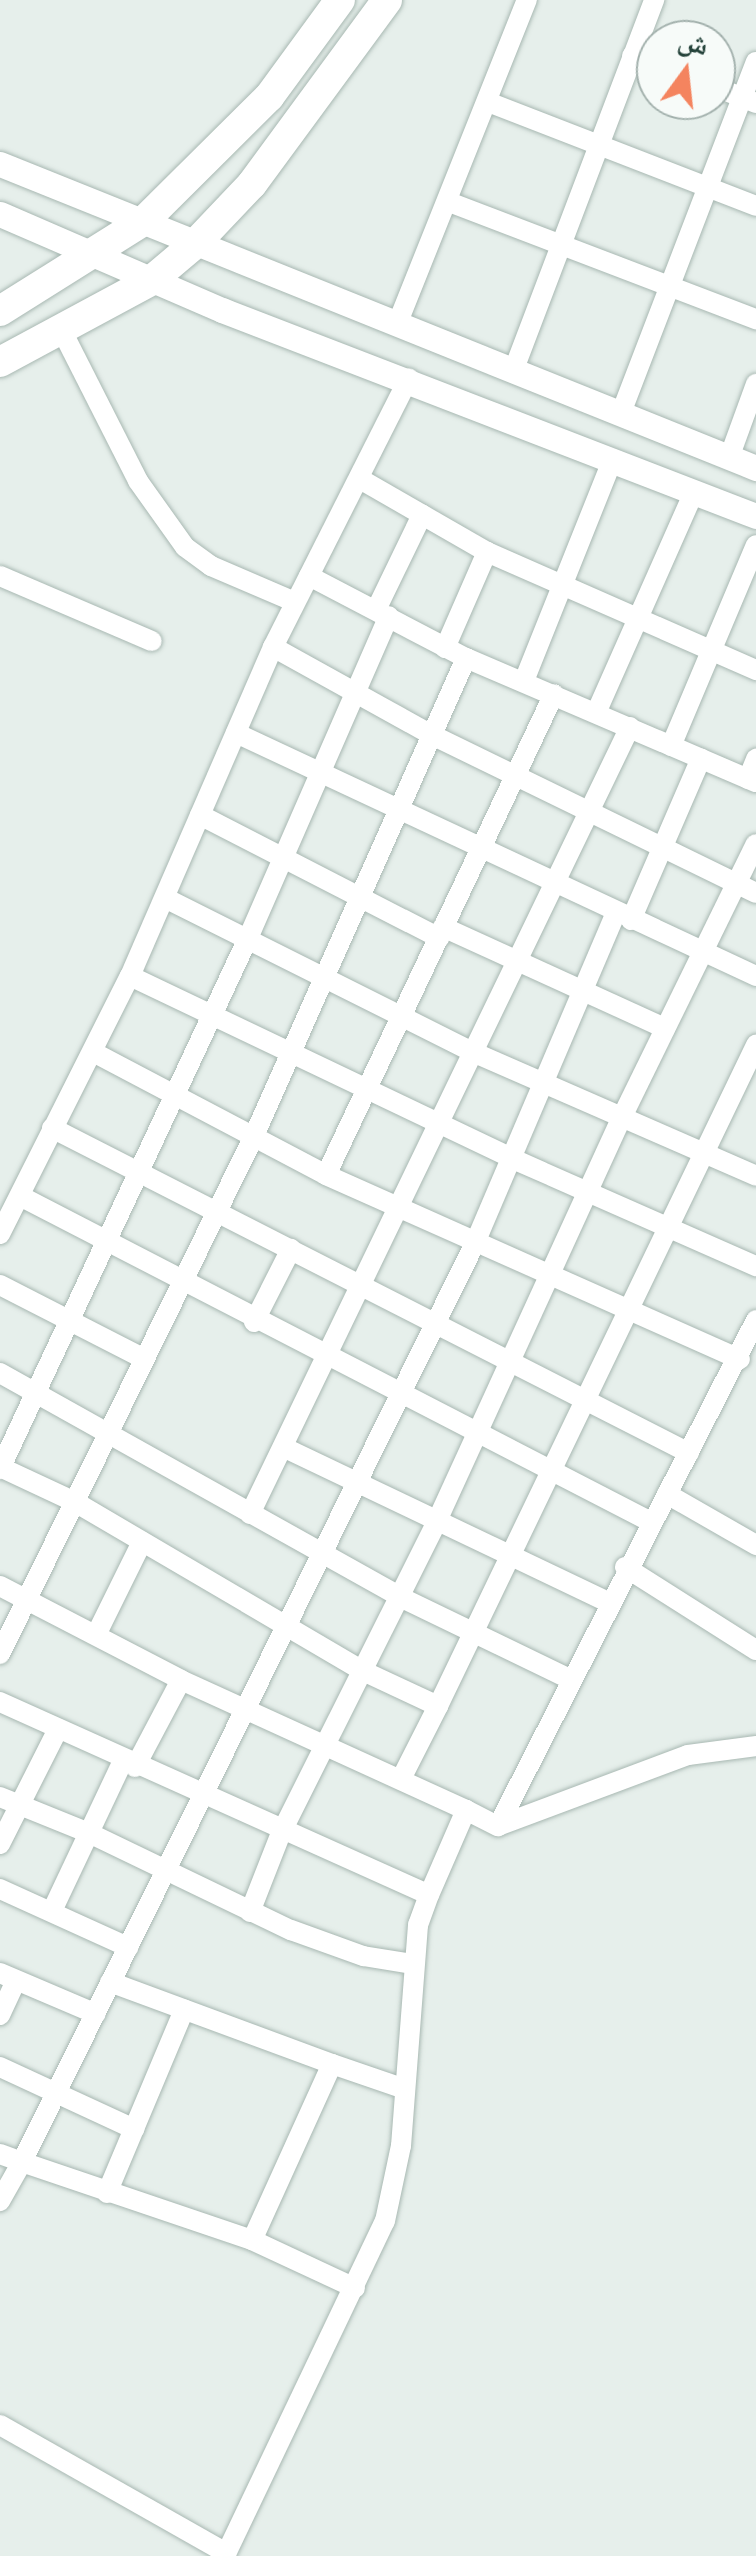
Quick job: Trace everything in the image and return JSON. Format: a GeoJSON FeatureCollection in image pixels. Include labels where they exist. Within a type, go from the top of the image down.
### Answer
{"type":"FeatureCollection","features":[{"type":"Feature","properties":{"kind":"main road"},"geometry":{"type":"LineString","coordinates":[[0,310],[97,254],[145,220],[269,97],[340,0]]}},
{"type":"Feature","properties":{"kind":"main road"},"geometry":{"type":"LineString","coordinates":[[0,362],[152,280],[196,243],[273,157],[387,0]]}},
{"type":"Feature","properties":{"kind":"street"},"geometry":{"type":"LineString","coordinates":[[398,322],[450,202],[527,0]]}},
{"type":"Feature","properties":{"kind":"street"},"geometry":{"type":"LineString","coordinates":[[514,370],[558,244],[654,0]]}},
{"type":"Feature","properties":{"kind":"street"},"geometry":{"type":"LineString","coordinates":[[632,56],[636,58]]}},
{"type":"Feature","properties":{"kind":"street"},"geometry":{"type":"LineString","coordinates":[[621,413],[708,186],[749,100],[756,62]]}},
{"type":"Feature","properties":{"kind":"street"},"geometry":{"type":"LineString","coordinates":[[488,102],[756,206]]}},
{"type":"Feature","properties":{"kind":"street"},"geometry":{"type":"LineString","coordinates":[[0,164],[756,468]]}},
{"type":"Feature","properties":{"kind":"street"},"geometry":{"type":"LineString","coordinates":[[450,202],[756,319]]}},
{"type":"Feature","properties":{"kind":"street"},"geometry":{"type":"LineString","coordinates":[[0,214],[152,280],[756,516]]}},
{"type":"Feature","properties":{"kind":"street"},"geometry":{"type":"LineString","coordinates":[[61,329],[138,480],[185,547],[212,566],[295,602]]}},
{"type":"Feature","properties":{"kind":"street"},"geometry":{"type":"LineString","coordinates":[[0,1234],[130,976],[273,647],[410,378]]}},
{"type":"Feature","properties":{"kind":"street"},"geometry":{"type":"LineString","coordinates":[[729,458],[756,384]]}},
{"type":"Feature","properties":{"kind":"street"},"geometry":{"type":"LineString","coordinates":[[524,681],[612,460]]}},
{"type":"Feature","properties":{"kind":"street"},"geometry":{"type":"LineString","coordinates":[[360,480],[487,552],[756,670]]}},
{"type":"Feature","properties":{"kind":"street"},"geometry":{"type":"LineString","coordinates":[[596,713],[694,492]]}},
{"type":"Feature","properties":{"kind":"street"},"geometry":{"type":"LineString","coordinates":[[422,515],[353,693],[249,936],[0,1468],[75,1502],[286,1629],[438,1706]]}},
{"type":"Feature","properties":{"kind":"street"},"geometry":{"type":"LineString","coordinates":[[671,746],[756,545]]}},
{"type":"Feature","properties":{"kind":"street"},"geometry":{"type":"LineString","coordinates":[[445,648],[487,552]]}},
{"type":"Feature","properties":{"kind":"street"},"geometry":{"type":"LineString","coordinates":[[0,576],[152,640]]}},
{"type":"Feature","properties":{"kind":"street"},"geometry":{"type":"LineString","coordinates":[[309,576],[466,658],[671,746],[753,774]]}},
{"type":"Feature","properties":{"kind":"street"},"geometry":{"type":"LineString","coordinates":[[273,647],[432,736],[756,894]]}},
{"type":"Feature","properties":{"kind":"street"},"geometry":{"type":"LineString","coordinates":[[0,1654],[142,1357],[254,1136],[466,658]]}},
{"type":"Feature","properties":{"kind":"street"},"geometry":{"type":"LineString","coordinates":[[326,1174],[476,851],[554,694]]}},
{"type":"Feature","properties":{"kind":"street"},"geometry":{"type":"LineString","coordinates":[[250,1514],[364,1288],[630,727]]}},
{"type":"Feature","properties":{"kind":"street"},"geometry":{"type":"LineString","coordinates":[[236,734],[476,851],[555,882],[756,976]]}},
{"type":"Feature","properties":{"kind":"street"},"geometry":{"type":"LineString","coordinates":[[0,2201],[204,1798],[244,1707],[475,1242],[584,992],[623,916],[663,851],[701,758]]}},
{"type":"Feature","properties":{"kind":"street"},"geometry":{"type":"LineString","coordinates":[[200,814],[360,897],[518,961],[666,1028]]}},
{"type":"Feature","properties":{"kind":"street"},"geometry":{"type":"LineString","coordinates":[[250,1912],[280,1833],[400,1598],[621,1118],[756,844]]}},
{"type":"Feature","properties":{"kind":"street"},"geometry":{"type":"LineString","coordinates":[[164,898],[402,1012],[475,1053],[756,1176]]}},
{"type":"Feature","properties":{"kind":"street"},"geometry":{"type":"LineString","coordinates":[[130,976],[513,1160],[756,1266]]}},
{"type":"Feature","properties":{"kind":"street"},"geometry":{"type":"LineString","coordinates":[[401,1780],[555,1474],[756,1046]]}},
{"type":"Feature","properties":{"kind":"street"},"geometry":{"type":"LineString","coordinates":[[93,1052],[326,1174],[630,1314],[740,1360]]}},
{"type":"Feature","properties":{"kind":"street"},"geometry":{"type":"LineString","coordinates":[[52,1128],[689,1453]]}},
{"type":"Feature","properties":{"kind":"street"},"geometry":{"type":"LineString","coordinates":[[20,1196],[254,1322],[651,1522]]}},
{"type":"Feature","properties":{"kind":"street"},"geometry":{"type":"LineString","coordinates":[[254,1322],[290,1250]]}},
{"type":"Feature","properties":{"kind":"street"},"geometry":{"type":"LineString","coordinates":[[0,1286],[142,1357]]}},
{"type":"Feature","properties":{"kind":"street"},"geometry":{"type":"LineString","coordinates":[[498,1826],[625,1567],[740,1360],[756,1320]]}},
{"type":"Feature","properties":{"kind":"street"},"geometry":{"type":"LineString","coordinates":[[0,1373],[109,1430],[400,1598],[570,1678]]}},
{"type":"Feature","properties":{"kind":"street"},"geometry":{"type":"LineString","coordinates":[[285,1448],[608,1602]]}},
{"type":"Feature","properties":{"kind":"street"},"geometry":{"type":"LineString","coordinates":[[667,1494],[756,1545]]}},
{"type":"Feature","properties":{"kind":"street"},"geometry":{"type":"LineString","coordinates":[[96,1635],[142,1542]]}},
{"type":"Feature","properties":{"kind":"street"},"geometry":{"type":"LineString","coordinates":[[625,1567],[756,1650]]}},
{"type":"Feature","properties":{"kind":"street"},"geometry":{"type":"LineString","coordinates":[[0,1586],[180,1680],[498,1826],[662,1764],[725,1746],[756,1746]]}},
{"type":"Feature","properties":{"kind":"street"},"geometry":{"type":"LineString","coordinates":[[52,1911],[90,1833],[180,1680]]}},
{"type":"Feature","properties":{"kind":"street"},"geometry":{"type":"LineString","coordinates":[[0,1702],[280,1833],[429,1895]]}},
{"type":"Feature","properties":{"kind":"street"},"geometry":{"type":"LineString","coordinates":[[0,1844],[9,1801],[58,1728]]}},
{"type":"Feature","properties":{"kind":"street"},"geometry":{"type":"LineString","coordinates":[[9,1801],[90,1833],[250,1912],[347,1952],[413,1964]]}},
{"type":"Feature","properties":{"kind":"street"},"geometry":{"type":"LineString","coordinates":[[0,2425],[225,2555],[385,2221],[405,2089],[413,1964],[429,1895],[466,1810]]}},
{"type":"Feature","properties":{"kind":"street"},"geometry":{"type":"LineString","coordinates":[[0,1888],[128,1947]]}},
{"type":"Feature","properties":{"kind":"street"},"geometry":{"type":"LineString","coordinates":[[0,2014],[8,1977],[96,2014]]}},
{"type":"Feature","properties":{"kind":"street"},"geometry":{"type":"LineString","coordinates":[[110,1982],[405,2089]]}},
{"type":"Feature","properties":{"kind":"street"},"geometry":{"type":"LineString","coordinates":[[107,2193],[184,2010]]}},
{"type":"Feature","properties":{"kind":"street"},"geometry":{"type":"LineString","coordinates":[[252,2240],[332,2064]]}},
{"type":"Feature","properties":{"kind":"street"},"geometry":{"type":"LineString","coordinates":[[0,2067],[134,2130]]}},
{"type":"Feature","properties":{"kind":"street"},"geometry":{"type":"LineString","coordinates":[[0,2154],[252,2240],[355,2288]]}}]}
